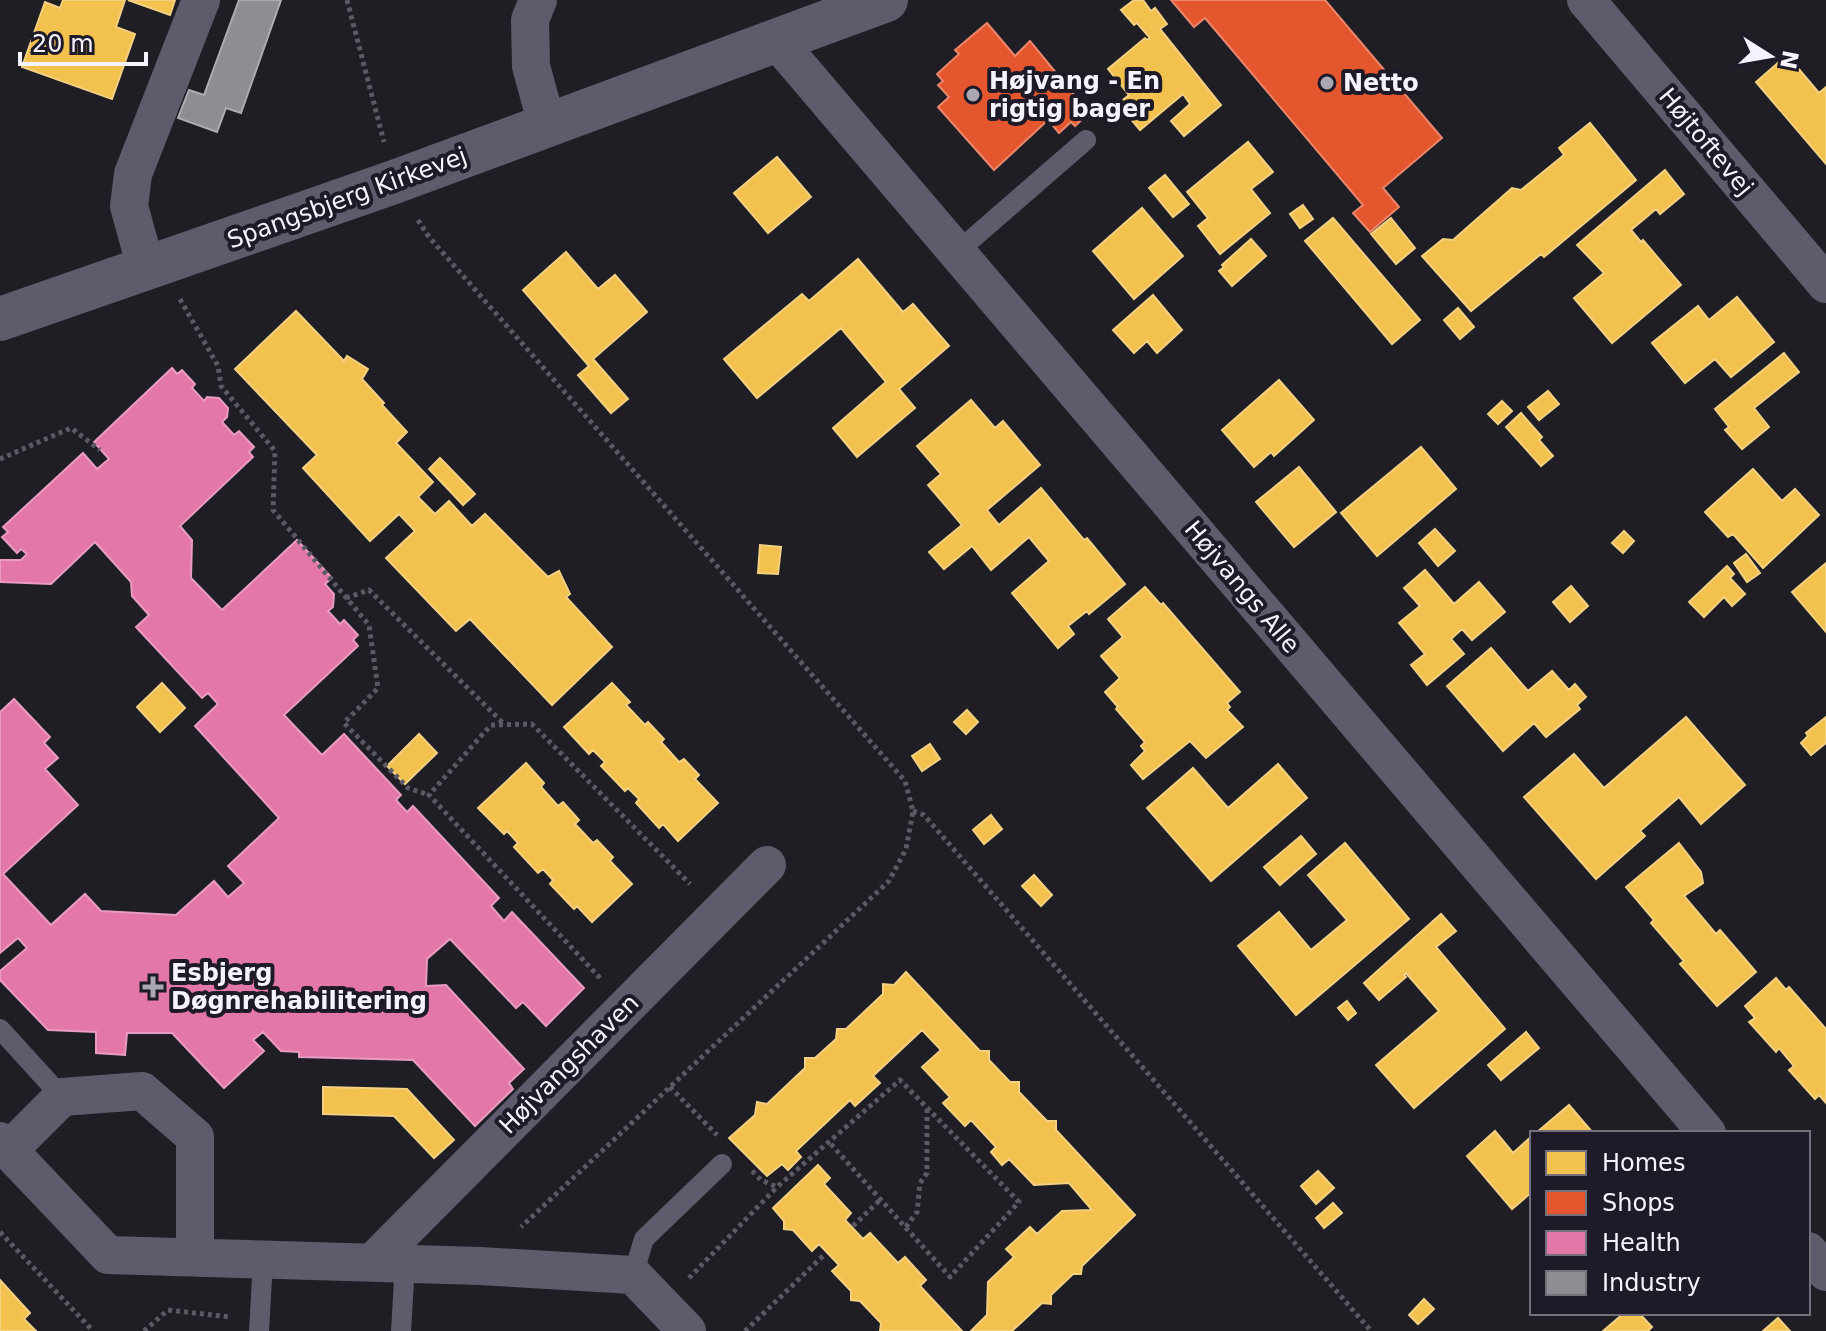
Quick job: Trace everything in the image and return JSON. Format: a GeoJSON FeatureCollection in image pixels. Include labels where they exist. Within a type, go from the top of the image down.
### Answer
{"type":"FeatureCollection","features":[{"type":"Feature","properties":{"kind":"street"},"geometry":{"type":"LineString","coordinates":[[153,266],[129,206],[133,174],[201,0]]}},
{"type":"Feature","properties":{"kind":"street"},"geometry":{"type":"LineString","coordinates":[[538,0],[530,20],[531,66],[547,125]]}},
{"type":"Feature","properties":{"kind":"street","name":"Spangsbjerg Kirkevej"},"geometry":{"type":"LineString","coordinates":[[0,319],[394,182],[886,0]]}},
{"type":"Feature","properties":{"kind":"street","name":"Højtoftevej"},"geometry":{"type":"LineString","coordinates":[[1586,0],[1821,267]]}},
{"type":"Feature","properties":{"kind":"street","name":"Højvangs Alle"},"geometry":{"type":"LineString","coordinates":[[777,41],[1705,1131]]}},
{"type":"Feature","properties":{"kind":"street","name":"Højvangshaven"},"geometry":{"type":"LineString","coordinates":[[389,1264],[626,1007],[767,865]]}},
{"type":"Feature","properties":{"kind":"street"},"geometry":{"type":"LineString","coordinates":[[195,1258],[195,1137],[142,1091],[62,1097],[5,1146],[108,1255],[195,1258],[389,1264],[480,1266],[633,1275],[674,1318]]}},
{"type":"Feature","properties":{"kind":"street"},"geometry":{"type":"LineString","coordinates":[[1810,1253],[1826,1272]]}},
{"type":"Feature","properties":{"kind":"lane"},"geometry":{"type":"LineString","coordinates":[[957,252],[1086,140]]}},
{"type":"Feature","properties":{"kind":"lane"},"geometry":{"type":"LineString","coordinates":[[0,1029],[62,1097]]}},
{"type":"Feature","properties":{"kind":"lane"},"geometry":{"type":"LineString","coordinates":[[633,1275],[644,1239],[722,1164]]}},
{"type":"Feature","properties":{"kind":"lane"},"geometry":{"type":"LineString","coordinates":[[259,1326],[263,1260]]}},
{"type":"Feature","properties":{"kind":"lane"},"geometry":{"type":"LineString","coordinates":[[389,1264],[401,1331]]}},
{"type":"Feature","properties":{"kind":"path"},"geometry":{"type":"LineString","coordinates":[[347,0],[394,182],[429,237],[905,781],[913,811],[906,849],[889,881],[480,1266]]}},
{"type":"Feature","properties":{"kind":"path"},"geometry":{"type":"LineString","coordinates":[[153,266],[218,366],[221,386],[275,451],[273,510],[369,625],[378,688],[344,723],[408,788],[429,795],[626,1007]]}},
{"type":"Feature","properties":{"kind":"path"},"geometry":{"type":"LineString","coordinates":[[0,459],[71,428],[100,450]]}},
{"type":"Feature","properties":{"kind":"path"},"geometry":{"type":"LineString","coordinates":[[346,598],[369,590],[505,725]]}},
{"type":"Feature","properties":{"kind":"path"},"geometry":{"type":"LineString","coordinates":[[429,795],[491,725],[532,724],[719,913]]}},
{"type":"Feature","properties":{"kind":"path"},"geometry":{"type":"LineString","coordinates":[[913,811],[924,815],[1371,1331]]}},
{"type":"Feature","properties":{"kind":"path"},"geometry":{"type":"LineString","coordinates":[[674,1318],[777,1187],[900,1080],[1019,1202],[950,1277],[829,1142]]}},
{"type":"Feature","properties":{"kind":"path"},"geometry":{"type":"LineString","coordinates":[[670,1087],[724,1142]]}},
{"type":"Feature","properties":{"kind":"path"},"geometry":{"type":"LineString","coordinates":[[905,1228],[917,1212],[920,1183],[927,1173],[927,1107]]}},
{"type":"Feature","properties":{"kind":"path"},"geometry":{"type":"LineString","coordinates":[[744,1162],[761,1180],[777,1187]]}},
{"type":"Feature","properties":{"kind":"path"},"geometry":{"type":"LineString","coordinates":[[853,1226],[880,1200]]}},
{"type":"Feature","properties":{"kind":"path"},"geometry":{"type":"LineString","coordinates":[[0,1232],[93,1331]]}},
{"type":"Feature","properties":{"kind":"path"},"geometry":{"type":"LineString","coordinates":[[745,1331],[825,1254]]}},
{"type":"Feature","properties":{"kind":"path"},"geometry":{"type":"LineString","coordinates":[[144,1331],[168,1310],[259,1326]]}},
{"type":"Feature","properties":{"kind":"building: Homes"},"geometry":{"type":"Polygon","coordinates":[[[63,0],[125,0],[116,27],[135,34],[112,99],[22,67],[45,2],[60,8],[63,0]]]}},
{"type":"Feature","properties":{"kind":"building: Homes"},"geometry":{"type":"Polygon","coordinates":[[[128,0],[175,0],[170,15],[128,0]]]}},
{"type":"Feature","properties":{"kind":"building: Homes"},"geometry":{"type":"Polygon","coordinates":[[[1134,0],[1143,0],[1151,11],[1155,8],[1167,24],[1160,29],[1221,105],[1184,136],[1171,121],[1190,104],[1183,94],[1140,130],[1118,104],[1129,95],[1108,69],[1145,38],[1150,38],[1121,10],[1134,0]]]}},
{"type":"Feature","properties":{"kind":"building: Homes"},"geometry":{"type":"Polygon","coordinates":[[[1787,55],[1819,93],[1826,87],[1826,164],[1756,82],[1787,55]]]}},
{"type":"Feature","properties":{"kind":"building: Homes"},"geometry":{"type":"Polygon","coordinates":[[[1590,123],[1636,180],[1544,257],[1541,254],[1471,311],[1422,256],[1443,239],[1453,240],[1512,188],[1521,190],[1564,155],[1559,148],[1590,123]]]}},
{"type":"Feature","properties":{"kind":"building: Homes"},"geometry":{"type":"Polygon","coordinates":[[[1248,142],[1273,172],[1251,189],[1270,213],[1220,254],[1198,226],[1208,218],[1187,192],[1248,142]]]}},
{"type":"Feature","properties":{"kind":"building: Homes"},"geometry":{"type":"Polygon","coordinates":[[[777,157],[811,197],[768,233],[734,193],[777,157]]]}},
{"type":"Feature","properties":{"kind":"building: Homes"},"geometry":{"type":"Polygon","coordinates":[[[1665,170],[1684,194],[1660,214],[1656,209],[1631,230],[1681,285],[1612,343],[1574,298],[1604,273],[1577,245],[1665,170]]]}},
{"type":"Feature","properties":{"kind":"building: Homes"},"geometry":{"type":"Polygon","coordinates":[[[1165,175],[1189,204],[1173,217],[1149,188],[1165,175]]]}},
{"type":"Feature","properties":{"kind":"building: Homes"},"geometry":{"type":"Polygon","coordinates":[[[1303,205],[1313,219],[1300,228],[1290,214],[1303,205]]]}},
{"type":"Feature","properties":{"kind":"building: Homes"},"geometry":{"type":"Polygon","coordinates":[[[1142,208],[1183,256],[1134,299],[1093,251],[1142,208]]]}},
{"type":"Feature","properties":{"kind":"building: Homes"},"geometry":{"type":"Polygon","coordinates":[[[1333,218],[1420,320],[1392,344],[1305,241],[1333,218]]]}},
{"type":"Feature","properties":{"kind":"building: Homes"},"geometry":{"type":"Polygon","coordinates":[[[1391,218],[1415,248],[1396,264],[1371,234],[1391,218]]]}},
{"type":"Feature","properties":{"kind":"building: Homes"},"geometry":{"type":"Polygon","coordinates":[[[1251,239],[1266,256],[1232,286],[1219,271],[1251,239]]]}},
{"type":"Feature","properties":{"kind":"building: Homes"},"geometry":{"type":"Polygon","coordinates":[[[566,252],[598,289],[615,275],[647,312],[593,359],[628,399],[611,413],[578,375],[589,366],[523,290],[566,252]]]}},
{"type":"Feature","properties":{"kind":"building: Homes"},"geometry":{"type":"Polygon","coordinates":[[[858,259],[903,312],[913,304],[949,346],[899,389],[915,408],[857,457],[833,428],[886,382],[841,328],[757,398],[724,359],[802,294],[809,301],[858,259]]]}},
{"type":"Feature","properties":{"kind":"building: Homes"},"geometry":{"type":"Polygon","coordinates":[[[1153,295],[1182,330],[1157,353],[1147,341],[1134,353],[1113,330],[1153,295]]]}},
{"type":"Feature","properties":{"kind":"building: Homes"},"geometry":{"type":"Polygon","coordinates":[[[1737,297],[1774,342],[1731,377],[1715,359],[1685,383],[1652,343],[1698,306],[1709,320],[1737,297]]]}},
{"type":"Feature","properties":{"kind":"building: Homes"},"geometry":{"type":"Polygon","coordinates":[[[1458,308],[1474,327],[1460,339],[1444,320],[1458,308]]]}},
{"type":"Feature","properties":{"kind":"building: Homes"},"geometry":{"type":"Polygon","coordinates":[[[296,311],[344,361],[347,356],[368,369],[362,379],[407,432],[396,443],[433,482],[418,497],[435,514],[449,501],[472,526],[485,514],[548,577],[559,571],[570,594],[566,597],[612,647],[552,705],[470,619],[456,631],[386,558],[415,531],[399,514],[370,541],[303,468],[317,455],[235,369],[296,311]]]}},
{"type":"Feature","properties":{"kind":"building: Homes"},"geometry":{"type":"Polygon","coordinates":[[[1784,353],[1799,372],[1754,408],[1769,427],[1742,449],[1725,430],[1729,427],[1715,409],[1784,353]]]}},
{"type":"Feature","properties":{"kind":"building: Homes"},"geometry":{"type":"Polygon","coordinates":[[[1279,380],[1314,420],[1274,456],[1271,452],[1254,467],[1222,430],[1279,380]]]}},
{"type":"Feature","properties":{"kind":"building: Homes"},"geometry":{"type":"Polygon","coordinates":[[[1548,391],[1559,404],[1539,420],[1528,407],[1548,391]]]}},
{"type":"Feature","properties":{"kind":"building: Homes"},"geometry":{"type":"Polygon","coordinates":[[[971,400],[995,428],[1003,421],[1040,465],[987,510],[999,525],[1041,488],[1125,584],[1089,614],[1087,611],[1068,626],[1074,634],[1058,648],[1012,593],[1049,561],[1029,537],[991,570],[972,546],[944,569],[929,552],[962,525],[928,485],[941,474],[917,446],[971,400]]]}},
{"type":"Feature","properties":{"kind":"building: Homes"},"geometry":{"type":"Polygon","coordinates":[[[1502,401],[1512,411],[1498,424],[1488,414],[1502,401]]]}},
{"type":"Feature","properties":{"kind":"building: Homes"},"geometry":{"type":"Polygon","coordinates":[[[1521,413],[1542,437],[1539,440],[1553,456],[1541,466],[1506,427],[1521,413]]]}},
{"type":"Feature","properties":{"kind":"building: Homes"},"geometry":{"type":"Polygon","coordinates":[[[1421,447],[1456,489],[1377,556],[1341,513],[1421,447]]]}},
{"type":"Feature","properties":{"kind":"building: Homes"},"geometry":{"type":"Polygon","coordinates":[[[440,458],[475,494],[463,505],[429,469],[440,458]]]}},
{"type":"Feature","properties":{"kind":"building: Homes"},"geometry":{"type":"Polygon","coordinates":[[[1299,467],[1336,512],[1294,547],[1256,502],[1299,467]]]}},
{"type":"Feature","properties":{"kind":"building: Homes"},"geometry":{"type":"Polygon","coordinates":[[[1753,469],[1782,501],[1795,489],[1819,515],[1763,568],[1733,534],[1728,537],[1705,512],[1753,469]]]}},
{"type":"Feature","properties":{"kind":"building: Homes"},"geometry":{"type":"Polygon","coordinates":[[[1435,529],[1455,551],[1438,566],[1419,543],[1435,529]]]}},
{"type":"Feature","properties":{"kind":"building: Homes"},"geometry":{"type":"Polygon","coordinates":[[[1624,531],[1634,541],[1623,553],[1612,543],[1624,531]]]}},
{"type":"Feature","properties":{"kind":"building: Homes"},"geometry":{"type":"Polygon","coordinates":[[[760,545],[781,547],[778,574],[758,573],[760,545]]]}},
{"type":"Feature","properties":{"kind":"building: Homes"},"geometry":{"type":"Polygon","coordinates":[[[1746,554],[1760,573],[1747,582],[1734,563],[1746,554]]]}},
{"type":"Feature","properties":{"kind":"building: Homes"},"geometry":{"type":"Polygon","coordinates":[[[1826,563],[1826,632],[1792,592],[1826,563]]]}},
{"type":"Feature","properties":{"kind":"building: Homes"},"geometry":{"type":"Polygon","coordinates":[[[1727,566],[1734,574],[1730,578],[1745,594],[1732,606],[1724,597],[1704,617],[1689,602],[1727,566]]]}},
{"type":"Feature","properties":{"kind":"building: Homes"},"geometry":{"type":"Polygon","coordinates":[[[1425,570],[1454,604],[1479,582],[1505,612],[1472,640],[1462,629],[1451,639],[1464,654],[1427,685],[1411,665],[1425,654],[1399,623],[1420,606],[1404,588],[1425,570]]]}},
{"type":"Feature","properties":{"kind":"building: Homes"},"geometry":{"type":"Polygon","coordinates":[[[1571,586],[1588,606],[1570,622],[1553,602],[1571,586]]]}},
{"type":"Feature","properties":{"kind":"building: Homes"},"geometry":{"type":"Polygon","coordinates":[[[1145,587],[1161,605],[1163,603],[1240,692],[1227,703],[1230,707],[1227,710],[1243,727],[1206,758],[1190,741],[1143,779],[1131,765],[1145,751],[1141,746],[1145,742],[1105,692],[1120,678],[1101,656],[1123,637],[1108,619],[1145,587]]]}},
{"type":"Feature","properties":{"kind":"building: Homes"},"geometry":{"type":"Polygon","coordinates":[[[1491,648],[1528,691],[1552,671],[1569,690],[1575,684],[1586,697],[1577,705],[1580,709],[1546,737],[1534,723],[1503,751],[1447,686],[1491,648]]]}},
{"type":"Feature","properties":{"kind":"building: Homes"},"geometry":{"type":"Polygon","coordinates":[[[162,683],[185,708],[160,732],[137,707],[162,683]]]}},
{"type":"Feature","properties":{"kind":"building: Homes"},"geometry":{"type":"Polygon","coordinates":[[[612,683],[630,702],[626,705],[664,739],[661,742],[679,762],[684,759],[699,775],[695,779],[718,803],[678,841],[663,824],[659,828],[636,803],[639,799],[628,788],[625,791],[601,766],[605,762],[593,750],[589,754],[564,727],[612,683]]]}},
{"type":"Feature","properties":{"kind":"building: Homes"},"geometry":{"type":"Polygon","coordinates":[[[967,710],[978,722],[966,734],[954,722],[967,710]]]}},
{"type":"Feature","properties":{"kind":"building: Homes"},"geometry":{"type":"Polygon","coordinates":[[[1686,717],[1745,785],[1701,824],[1679,797],[1640,831],[1645,836],[1596,879],[1524,797],[1574,754],[1604,788],[1686,717]]]}},
{"type":"Feature","properties":{"kind":"building: Homes"},"geometry":{"type":"Polygon","coordinates":[[[1826,717],[1826,743],[1811,755],[1801,743],[1808,736],[1806,733],[1826,717]]]}},
{"type":"Feature","properties":{"kind":"building: Homes"},"geometry":{"type":"Polygon","coordinates":[[[419,734],[437,753],[405,784],[387,766],[419,734]]]}},
{"type":"Feature","properties":{"kind":"building: Homes"},"geometry":{"type":"Polygon","coordinates":[[[930,744],[940,759],[922,771],[912,756],[930,744]]]}},
{"type":"Feature","properties":{"kind":"building: Homes"},"geometry":{"type":"Polygon","coordinates":[[[526,763],[544,783],[541,787],[558,806],[563,802],[579,820],[575,824],[593,843],[597,840],[613,857],[610,861],[632,884],[592,922],[577,906],[574,909],[550,884],[553,880],[543,869],[538,873],[514,847],[518,843],[507,831],[504,834],[478,808],[526,763]]]}},
{"type":"Feature","properties":{"kind":"building: Homes"},"geometry":{"type":"Polygon","coordinates":[[[1278,764],[1307,798],[1211,881],[1147,808],[1193,768],[1228,808],[1278,764]]]}},
{"type":"Feature","properties":{"kind":"building: Homes"},"geometry":{"type":"Polygon","coordinates":[[[991,815],[1002,829],[984,844],[973,830],[991,815]]]}},
{"type":"Feature","properties":{"kind":"building: Homes"},"geometry":{"type":"Polygon","coordinates":[[[1301,836],[1316,854],[1280,885],[1264,867],[1301,836]]]}},
{"type":"Feature","properties":{"kind":"building: Homes"},"geometry":{"type":"Polygon","coordinates":[[[1345,843],[1409,919],[1296,1015],[1238,946],[1279,912],[1311,950],[1347,920],[1308,875],[1345,843]]]}},
{"type":"Feature","properties":{"kind":"building: Homes"},"geometry":{"type":"Polygon","coordinates":[[[1679,843],[1701,872],[1703,883],[1684,896],[1716,934],[1720,930],[1756,972],[1717,1006],[1680,964],[1684,961],[1651,923],[1654,920],[1626,887],[1679,843]]]}},
{"type":"Feature","properties":{"kind":"building: Homes"},"geometry":{"type":"Polygon","coordinates":[[[1034,875],[1052,895],[1041,906],[1022,886],[1034,875]]]}},
{"type":"Feature","properties":{"kind":"building: Homes"},"geometry":{"type":"Polygon","coordinates":[[[1441,914],[1456,931],[1436,947],[1505,1029],[1414,1108],[1376,1065],[1439,1011],[1406,973],[1406,977],[1379,1000],[1364,983],[1441,914]]]}},
{"type":"Feature","properties":{"kind":"building: Homes"},"geometry":{"type":"Polygon","coordinates":[[[906,972],[980,1051],[989,1051],[989,1060],[1010,1082],[1019,1082],[1019,1092],[1047,1121],[1056,1121],[1056,1130],[1135,1215],[1082,1266],[1081,1274],[1073,1274],[1051,1295],[1051,1304],[1042,1303],[1012,1331],[971,1331],[987,1315],[988,1282],[1014,1257],[1006,1249],[1030,1227],[1037,1234],[1062,1211],[1092,1210],[1069,1183],[1034,1185],[1009,1159],[1002,1165],[991,1152],[996,1147],[971,1120],[965,1126],[943,1103],[950,1097],[922,1067],[941,1050],[922,1030],[873,1076],[880,1083],[855,1106],[850,1100],[796,1151],[801,1157],[788,1170],[782,1164],[767,1176],[729,1138],[755,1115],[757,1102],[767,1104],[805,1068],[805,1058],[815,1058],[836,1039],[837,1029],[846,1029],[883,994],[883,984],[894,985],[906,972]]]}},
{"type":"Feature","properties":{"kind":"building: Homes"},"geometry":{"type":"Polygon","coordinates":[[[1776,978],[1786,990],[1789,987],[1826,1029],[1826,1103],[1819,1095],[1815,1099],[1789,1070],[1794,1066],[1779,1048],[1776,1052],[1749,1022],[1755,1018],[1745,1006],[1776,978]]]}},
{"type":"Feature","properties":{"kind":"building: Homes"},"geometry":{"type":"Polygon","coordinates":[[[1347,1001],[1356,1013],[1348,1020],[1338,1008],[1347,1001]]]}},
{"type":"Feature","properties":{"kind":"building: Homes"},"geometry":{"type":"Polygon","coordinates":[[[1526,1032],[1539,1048],[1501,1080],[1488,1065],[1526,1032]]]}},
{"type":"Feature","properties":{"kind":"building: Homes"},"geometry":{"type":"Polygon","coordinates":[[[323,1087],[407,1089],[454,1140],[434,1158],[394,1116],[323,1114],[323,1087]]]}},
{"type":"Feature","properties":{"kind":"building: Homes"},"geometry":{"type":"Polygon","coordinates":[[[1569,1105],[1591,1131],[1538,1131],[1569,1105]]]}},
{"type":"Feature","properties":{"kind":"building: Homes"},"geometry":{"type":"Polygon","coordinates":[[[1495,1131],[1513,1153],[1530,1138],[1530,1194],[1512,1209],[1467,1156],[1495,1131]]]}},
{"type":"Feature","properties":{"kind":"building: Homes"},"geometry":{"type":"Polygon","coordinates":[[[818,1165],[830,1178],[824,1184],[851,1213],[845,1220],[863,1239],[870,1233],[898,1263],[905,1257],[926,1280],[920,1286],[962,1331],[880,1331],[881,1323],[860,1301],[851,1300],[851,1291],[832,1271],[839,1265],[819,1244],[812,1251],[793,1230],[784,1229],[784,1221],[773,1208],[818,1165]]]}},
{"type":"Feature","properties":{"kind":"building: Homes"},"geometry":{"type":"Polygon","coordinates":[[[1318,1171],[1334,1188],[1316,1204],[1301,1186],[1318,1171]]]}},
{"type":"Feature","properties":{"kind":"building: Homes"},"geometry":{"type":"Polygon","coordinates":[[[1333,1203],[1342,1213],[1324,1228],[1316,1218],[1333,1203]]]}},
{"type":"Feature","properties":{"kind":"building: Homes"},"geometry":{"type":"Polygon","coordinates":[[[0,1280],[30,1313],[24,1319],[36,1331],[0,1331],[0,1280]]]}},
{"type":"Feature","properties":{"kind":"building: Homes"},"geometry":{"type":"Polygon","coordinates":[[[1424,1299],[1434,1309],[1418,1324],[1409,1315],[1424,1299]]]}},
{"type":"Feature","properties":{"kind":"building: Homes"},"geometry":{"type":"Polygon","coordinates":[[[1622,1315],[1641,1315],[1652,1327],[1648,1331],[1603,1331],[1622,1315]]]}},
{"type":"Feature","properties":{"kind":"building: Homes"},"geometry":{"type":"Polygon","coordinates":[[[1778,1318],[1790,1331],[1763,1331],[1778,1318]]]}},
{"type":"Feature","properties":{"kind":"building: Shops","name":"Netto"},"geometry":{"type":"Polygon","coordinates":[[[1171,0],[1325,0],[1442,138],[1383,188],[1399,207],[1370,232],[1353,213],[1363,205],[1205,18],[1194,27],[1171,0]]]}},
{"type":"Feature","properties":{"kind":"building: Shops"},"geometry":{"type":"Polygon","coordinates":[[[987,23],[1015,56],[1030,41],[1089,113],[1075,126],[1071,122],[1059,133],[1048,120],[994,170],[938,107],[949,97],[938,85],[943,81],[937,74],[959,54],[955,50],[987,23]]]}},
{"type":"Feature","properties":{"kind":"building: Health"},"geometry":{"type":"Polygon","coordinates":[[[172,368],[177,374],[182,370],[195,384],[192,388],[204,401],[207,397],[219,398],[228,408],[227,417],[222,422],[234,435],[239,431],[254,447],[249,452],[253,457],[180,526],[192,540],[191,578],[222,610],[297,540],[332,578],[325,584],[334,594],[333,607],[328,611],[340,624],[344,620],[358,635],[353,640],[358,646],[284,715],[322,755],[344,734],[401,795],[396,800],[407,812],[413,806],[499,898],[491,906],[504,921],[512,912],[584,988],[546,1026],[523,1002],[516,1008],[450,939],[427,959],[426,986],[446,985],[524,1069],[509,1083],[513,1089],[475,1126],[413,1060],[299,1057],[299,1052],[281,1051],[263,1032],[253,1040],[264,1051],[224,1088],[172,1033],[127,1033],[125,1055],[96,1053],[96,1032],[48,1030],[0,980],[0,971],[27,948],[18,938],[0,953],[0,712],[14,699],[50,737],[44,743],[58,758],[45,769],[78,805],[3,874],[51,925],[85,894],[101,911],[176,915],[214,881],[228,897],[244,883],[228,866],[279,818],[195,726],[218,704],[208,693],[202,698],[136,627],[149,615],[132,596],[131,582],[95,542],[51,584],[0,582],[0,560],[21,560],[27,554],[21,549],[17,553],[2,537],[8,532],[3,527],[83,453],[97,469],[109,459],[94,442],[172,368]]]}},
{"type":"Feature","properties":{"kind":"building: Industry"},"geometry":{"type":"Polygon","coordinates":[[[239,0],[281,0],[241,113],[226,108],[217,132],[178,118],[189,90],[204,95],[239,0]]]}},
{"type":"Feature","properties":{"kind":"place","name":"Netto"},"geometry":{"type":"Point","coordinates":[1327,83]}},
{"type":"Feature","properties":{"kind":"place","name":"Højvang - En rigtig bager"},"geometry":{"type":"Point","coordinates":[973,95]}},
{"type":"Feature","properties":{"kind":"place","name":"Esbjerg Døgnrehabilitering"},"geometry":{"type":"Point","coordinates":[153,987]}}]}
